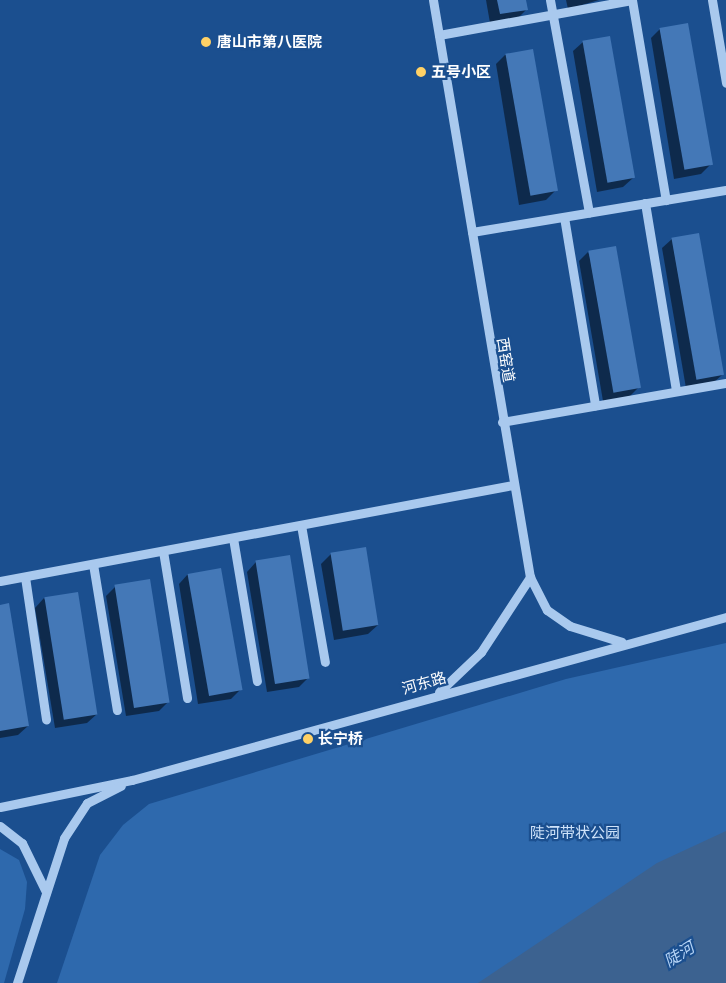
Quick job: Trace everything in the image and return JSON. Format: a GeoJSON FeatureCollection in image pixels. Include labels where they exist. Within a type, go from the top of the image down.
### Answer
{"type":"FeatureCollection","features":[{"type":"Feature","properties":{"kind":"street","name":"西窑道"},"geometry":{"type":"LineString","coordinates":[[433,0],[502,422],[530,577],[546,610],[570,626],[622,642]]}},
{"type":"Feature","properties":{"kind":"street"},"geometry":{"type":"LineString","coordinates":[[550,0],[589,212]]}},
{"type":"Feature","properties":{"kind":"street"},"geometry":{"type":"LineString","coordinates":[[439,35],[632,0],[666,200]]}},
{"type":"Feature","properties":{"kind":"street"},"geometry":{"type":"LineString","coordinates":[[712,0],[726,83]]}},
{"type":"Feature","properties":{"kind":"street"},"geometry":{"type":"LineString","coordinates":[[472,232],[726,190]]}},
{"type":"Feature","properties":{"kind":"street"},"geometry":{"type":"LineString","coordinates":[[644,203],[676,390]]}},
{"type":"Feature","properties":{"kind":"street"},"geometry":{"type":"LineString","coordinates":[[564,217],[595,405]]}},
{"type":"Feature","properties":{"kind":"street"},"geometry":{"type":"LineString","coordinates":[[502,422],[676,390],[726,383]]}},
{"type":"Feature","properties":{"kind":"street"},"geometry":{"type":"LineString","coordinates":[[0,581],[513,485]]}},
{"type":"Feature","properties":{"kind":"street"},"geometry":{"type":"LineString","coordinates":[[302,525],[326,662]]}},
{"type":"Feature","properties":{"kind":"street"},"geometry":{"type":"LineString","coordinates":[[233,538],[257,681]]}},
{"type":"Feature","properties":{"kind":"street"},"geometry":{"type":"LineString","coordinates":[[163,551],[187,698]]}},
{"type":"Feature","properties":{"kind":"street"},"geometry":{"type":"LineString","coordinates":[[93,564],[117,710]]}},
{"type":"Feature","properties":{"kind":"street"},"geometry":{"type":"LineString","coordinates":[[24,577],[46,719]]}},
{"type":"Feature","properties":{"kind":"street"},"geometry":{"type":"LineString","coordinates":[[438,693],[481,652],[530,577]]}},
{"type":"Feature","properties":{"kind":"street","name":"河东路"},"geometry":{"type":"LineString","coordinates":[[0,806],[132,780],[622,642],[726,617]]}},
{"type":"Feature","properties":{"kind":"street","name":"河东路"},"geometry":{"type":"LineString","coordinates":[[17,983],[64,838],[87,803],[132,780]]}},
{"type":"Feature","properties":{"kind":"street"},"geometry":{"type":"LineString","coordinates":[[0,826],[22,843],[46,892]]}},
{"type":"Feature","properties":{"kind":"green space","name":"陡河带状公园"},"geometry":{"type":"Polygon","coordinates":[[[726,643],[726,983],[57,983],[100,855],[123,825],[149,804],[566,679],[726,643]]]}},
{"type":"Feature","properties":{"kind":"green space"},"geometry":{"type":"Polygon","coordinates":[[[0,849],[19,860],[27,882],[25,909],[4,983],[0,983],[0,849]]]}},
{"type":"Feature","properties":{"kind":"water","name":"陡河"},"geometry":{"type":"Polygon","coordinates":[[[726,831],[726,983],[478,983],[657,863],[726,831]]]}},
{"type":"Feature","properties":{"kind":"building"},"geometry":{"type":"Polygon","coordinates":[[[497,0],[526,0],[528,10],[500,14],[497,0]]]}},
{"type":"Feature","properties":{"kind":"building"},"geometry":{"type":"Polygon","coordinates":[[[688,23],[713,165],[684,170],[659,28],[688,23]]]}},
{"type":"Feature","properties":{"kind":"building"},"geometry":{"type":"Polygon","coordinates":[[[610,36],[635,178],[607,183],[582,41],[610,36]]]}},
{"type":"Feature","properties":{"kind":"building"},"geometry":{"type":"Polygon","coordinates":[[[533,49],[558,191],[530,196],[505,54],[533,49]]]}},
{"type":"Feature","properties":{"kind":"building"},"geometry":{"type":"Polygon","coordinates":[[[699,233],[724,375],[696,380],[671,238],[699,233]]]}},
{"type":"Feature","properties":{"kind":"building"},"geometry":{"type":"Polygon","coordinates":[[[616,246],[641,388],[613,393],[588,251],[616,246]]]}},
{"type":"Feature","properties":{"kind":"building"},"geometry":{"type":"Polygon","coordinates":[[[366,547],[378,625],[343,631],[330,553],[366,547]]]}},
{"type":"Feature","properties":{"kind":"building"},"geometry":{"type":"Polygon","coordinates":[[[290,555],[310,678],[275,684],[255,560],[290,555]]]}},
{"type":"Feature","properties":{"kind":"building"},"geometry":{"type":"Polygon","coordinates":[[[221,568],[243,690],[209,696],[188,574],[221,568]]]}},
{"type":"Feature","properties":{"kind":"building"},"geometry":{"type":"Polygon","coordinates":[[[150,579],[170,702],[134,708],[114,585],[150,579]]]}},
{"type":"Feature","properties":{"kind":"building"},"geometry":{"type":"Polygon","coordinates":[[[78,592],[97,714],[64,720],[44,597],[78,592]]]}},
{"type":"Feature","properties":{"kind":"building"},"geometry":{"type":"Polygon","coordinates":[[[9,603],[29,726],[0,731],[0,605],[9,603]]]}},
{"type":"Feature","properties":{"kind":"place","name":"唐山市第八医院"},"geometry":{"type":"Point","coordinates":[206,42]}},
{"type":"Feature","properties":{"kind":"place","name":"五号小区"},"geometry":{"type":"Point","coordinates":[421,72]}},
{"type":"Feature","properties":{"kind":"place","name":"长宁桥"},"geometry":{"type":"Point","coordinates":[308,739]}}]}
